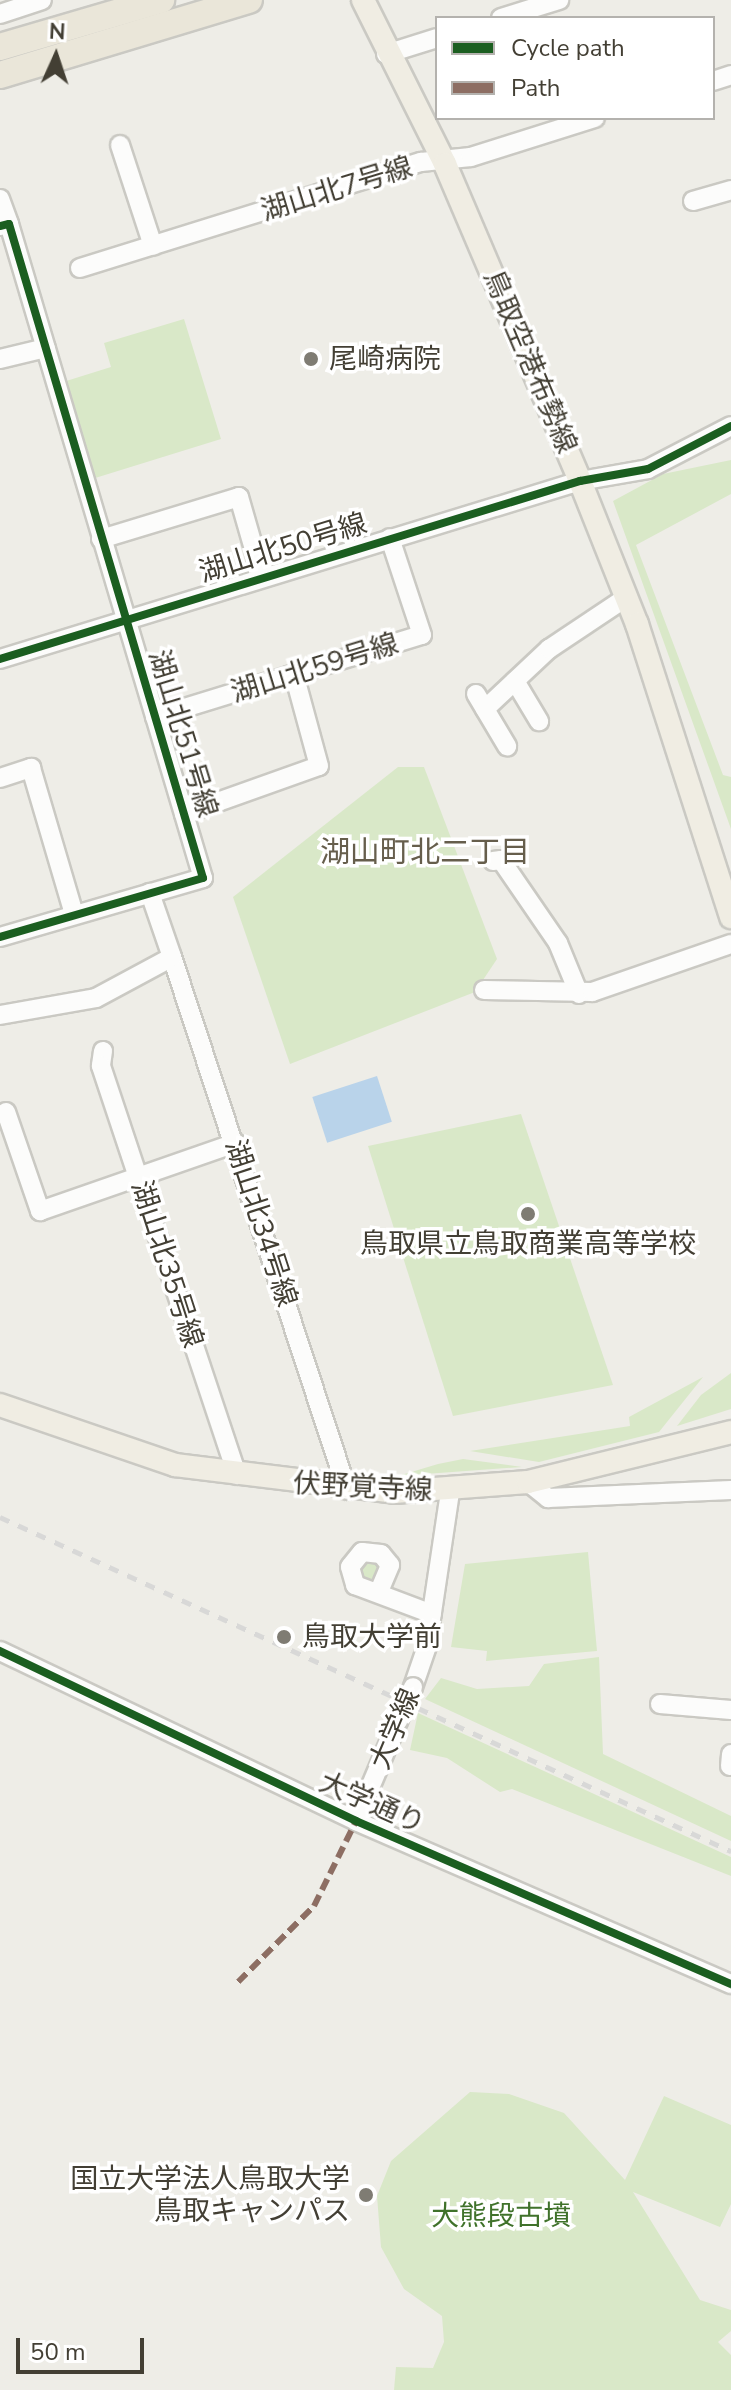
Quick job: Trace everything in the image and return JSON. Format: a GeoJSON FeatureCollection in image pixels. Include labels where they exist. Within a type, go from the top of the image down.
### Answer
{"type":"FeatureCollection","features":[{"type":"Feature","properties":{"kind":"highway"},"geometry":{"type":"LineString","coordinates":[[0,47],[161,0]]}},
{"type":"Feature","properties":{"kind":"highway"},"geometry":{"type":"LineString","coordinates":[[0,75],[249,0]]}},
{"type":"Feature","properties":{"kind":"main road","name":"鳥取空港布勢線"},"geometry":{"type":"LineString","coordinates":[[363,0],[386,54],[445,164],[627,597],[731,917]]}},
{"type":"Feature","properties":{"kind":"main road","name":"伏野覚寺線"},"geometry":{"type":"LineString","coordinates":[[0,1405],[107,1446],[237,1475],[347,1490],[450,1492],[528,1482],[731,1432]]}},
{"type":"Feature","properties":{"kind":"street"},"geometry":{"type":"LineString","coordinates":[[0,14],[42,0]]}},
{"type":"Feature","properties":{"kind":"street"},"geometry":{"type":"LineString","coordinates":[[507,16],[559,0]]}},
{"type":"Feature","properties":{"kind":"street"},"geometry":{"type":"LineString","coordinates":[[386,54],[435,39]]}},
{"type":"Feature","properties":{"kind":"street","name":"湖山北7号線"},"geometry":{"type":"LineString","coordinates":[[80,268],[421,162],[445,164],[588,120]]}},
{"type":"Feature","properties":{"kind":"street"},"geometry":{"type":"LineString","coordinates":[[120,145],[153,246]]}},
{"type":"Feature","properties":{"kind":"street"},"geometry":{"type":"LineString","coordinates":[[693,201],[731,190]]}},
{"type":"Feature","properties":{"kind":"street","name":"湖山北51号線"},"geometry":{"type":"LineString","coordinates":[[0,199],[4,225],[46,348],[203,878],[0,937]]}},
{"type":"Feature","properties":{"kind":"street"},"geometry":{"type":"LineString","coordinates":[[0,359],[46,348]]}},
{"type":"Feature","properties":{"kind":"street","name":"湖山北50号線"},"geometry":{"type":"LineString","coordinates":[[0,659],[580,481],[648,469],[731,426]]}},
{"type":"Feature","properties":{"kind":"street"},"geometry":{"type":"LineString","coordinates":[[101,539],[239,497],[262,577]]}},
{"type":"Feature","properties":{"kind":"street","name":"湖山北59号線"},"geometry":{"type":"LineString","coordinates":[[155,717],[422,635],[390,538]]}},
{"type":"Feature","properties":{"kind":"street"},"geometry":{"type":"LineString","coordinates":[[507,746],[480,702],[515,681],[627,597]]}},
{"type":"Feature","properties":{"kind":"street"},"geometry":{"type":"LineString","coordinates":[[184,814],[319,766],[294,674]]}},
{"type":"Feature","properties":{"kind":"street"},"geometry":{"type":"LineString","coordinates":[[515,681],[539,721]]}},
{"type":"Feature","properties":{"kind":"street"},"geometry":{"type":"LineString","coordinates":[[0,778],[31,768],[74,914]]}},
{"type":"Feature","properties":{"kind":"street"},"geometry":{"type":"LineString","coordinates":[[493,861],[501,860],[558,943],[579,994]]}},
{"type":"Feature","properties":{"kind":"street","name":"湖山北34号線"},"geometry":{"type":"LineString","coordinates":[[150,893],[347,1490]]}},
{"type":"Feature","properties":{"kind":"street"},"geometry":{"type":"LineString","coordinates":[[484,990],[579,994],[731,944]]}},
{"type":"Feature","properties":{"kind":"street"},"geometry":{"type":"LineString","coordinates":[[0,1015],[96,998],[172,957]]}},
{"type":"Feature","properties":{"kind":"street","name":"湖山北35号線"},"geometry":{"type":"LineString","coordinates":[[103,1051],[101,1066],[237,1475]]}},
{"type":"Feature","properties":{"kind":"street"},"geometry":{"type":"LineString","coordinates":[[6,1112],[40,1211],[235,1143]]}},
{"type":"Feature","properties":{"kind":"street"},"geometry":{"type":"LineString","coordinates":[[528,1482],[548,1498],[731,1490]]}},
{"type":"Feature","properties":{"kind":"street","name":"大学線"},"geometry":{"type":"LineString","coordinates":[[356,1821],[413,1687],[432,1614],[450,1492]]}},
{"type":"Feature","properties":{"kind":"street"},"geometry":{"type":"LineString","coordinates":[[380,1589],[432,1614]]}},
{"type":"Feature","properties":{"kind":"street","name":"大学通り"},"geometry":{"type":"LineString","coordinates":[[0,1651],[356,1821],[731,1984]]}},
{"type":"Feature","properties":{"kind":"street"},"geometry":{"type":"LineString","coordinates":[[660,1704],[731,1710]]}},
{"type":"Feature","properties":{"kind":"street"},"geometry":{"type":"LineString","coordinates":[[730,1766],[731,1754]]}},
{"type":"Feature","properties":{"kind":"green space"},"geometry":{"type":"Polygon","coordinates":[[[184,319],[221,439],[92,479],[63,382],[111,367],[104,343],[184,319]]]}},
{"type":"Feature","properties":{"kind":"green space"},"geometry":{"type":"Polygon","coordinates":[[[731,460],[731,494],[636,545],[723,775],[731,777],[731,829],[613,501],[663,474],[731,460]]]}},
{"type":"Feature","properties":{"kind":"green space"},"geometry":{"type":"Polygon","coordinates":[[[398,767],[424,767],[497,959],[475,992],[290,1064],[233,897],[398,767]]]}},
{"type":"Feature","properties":{"kind":"green space"},"geometry":{"type":"Polygon","coordinates":[[[521,1114],[613,1385],[453,1416],[368,1146],[521,1114]]]}},
{"type":"Feature","properties":{"kind":"green space"},"geometry":{"type":"Polygon","coordinates":[[[731,1373],[731,1409],[677,1426],[701,1395],[731,1373]]]}},
{"type":"Feature","properties":{"kind":"green space"},"geometry":{"type":"Polygon","coordinates":[[[703,1377],[659,1432],[539,1462],[470,1451],[630,1426],[629,1417],[703,1377]]]}},
{"type":"Feature","properties":{"kind":"green space"},"geometry":{"type":"Polygon","coordinates":[[[463,1459],[522,1467],[398,1476],[438,1464],[463,1459]]]}},
{"type":"Feature","properties":{"kind":"green space"},"geometry":{"type":"Polygon","coordinates":[[[588,1552],[597,1651],[486,1661],[487,1651],[451,1647],[465,1564],[588,1552]]]}},
{"type":"Feature","properties":{"kind":"green space"},"geometry":{"type":"Polygon","coordinates":[[[363,1559],[381,1560],[382,1582],[364,1584],[357,1567],[363,1559]]]}},
{"type":"Feature","properties":{"kind":"green space"},"geometry":{"type":"Polygon","coordinates":[[[599,1657],[603,1754],[731,1816],[731,1841],[425,1699],[441,1678],[477,1689],[529,1686],[544,1664],[599,1657]]]}},
{"type":"Feature","properties":{"kind":"green space"},"geometry":{"type":"Polygon","coordinates":[[[418,1713],[731,1857],[731,1876],[512,1789],[500,1792],[447,1758],[410,1750],[418,1713]]]}},
{"type":"Feature","properties":{"kind":"green space","name":"大熊段古墳"},"geometry":{"type":"Polygon","coordinates":[[[470,2092],[509,2094],[564,2113],[625,2180],[664,2096],[731,2125],[731,2204],[720,2227],[633,2192],[700,2300],[731,2310],[731,2331],[718,2342],[731,2355],[731,2390],[394,2390],[396,2367],[433,2368],[444,2342],[442,2316],[404,2289],[381,2247],[377,2196],[391,2161],[470,2092]]]}},
{"type":"Feature","properties":{"kind":"water"},"geometry":{"type":"Polygon","coordinates":[[[377,1076],[392,1122],[327,1143],[312,1097],[377,1076]]]}},
{"type":"Feature","properties":{"kind":"railway"},"geometry":{"type":"LineString","coordinates":[[0,1517],[731,1851]]}},
{"type":"Feature","properties":{"kind":"marked path"},"geometry":{"type":"LineString","coordinates":[[238,1982],[314,1906],[356,1821]]}},
{"type":"Feature","properties":{"kind":"cycle path"},"geometry":{"type":"LineString","coordinates":[[0,226],[9,224],[203,878],[0,937]]}},
{"type":"Feature","properties":{"kind":"cycle path"},"geometry":{"type":"LineString","coordinates":[[0,659],[580,481],[648,469],[731,426]]}},
{"type":"Feature","properties":{"kind":"cycle path"},"geometry":{"type":"LineString","coordinates":[[0,1651],[356,1821],[731,1984]]}},
{"type":"Feature","properties":{"kind":"place","name":"尾崎病院"},"geometry":{"type":"Point","coordinates":[311,359]}},
{"type":"Feature","properties":{"kind":"place","name":"鳥取県立鳥取商業高等学校"},"geometry":{"type":"Point","coordinates":[528,1214]}},
{"type":"Feature","properties":{"kind":"place","name":"鳥取大学前"},"geometry":{"type":"Point","coordinates":[284,1637]}},
{"type":"Feature","properties":{"kind":"place","name":"国立大学法人鳥取大学 鳥取キャンパス"},"geometry":{"type":"Point","coordinates":[366,2195]}},
{"type":"Feature","properties":{"kind":"district","name":"湖山町北二丁目"},"geometry":{"type":"Point","coordinates":[425,853]}}]}
